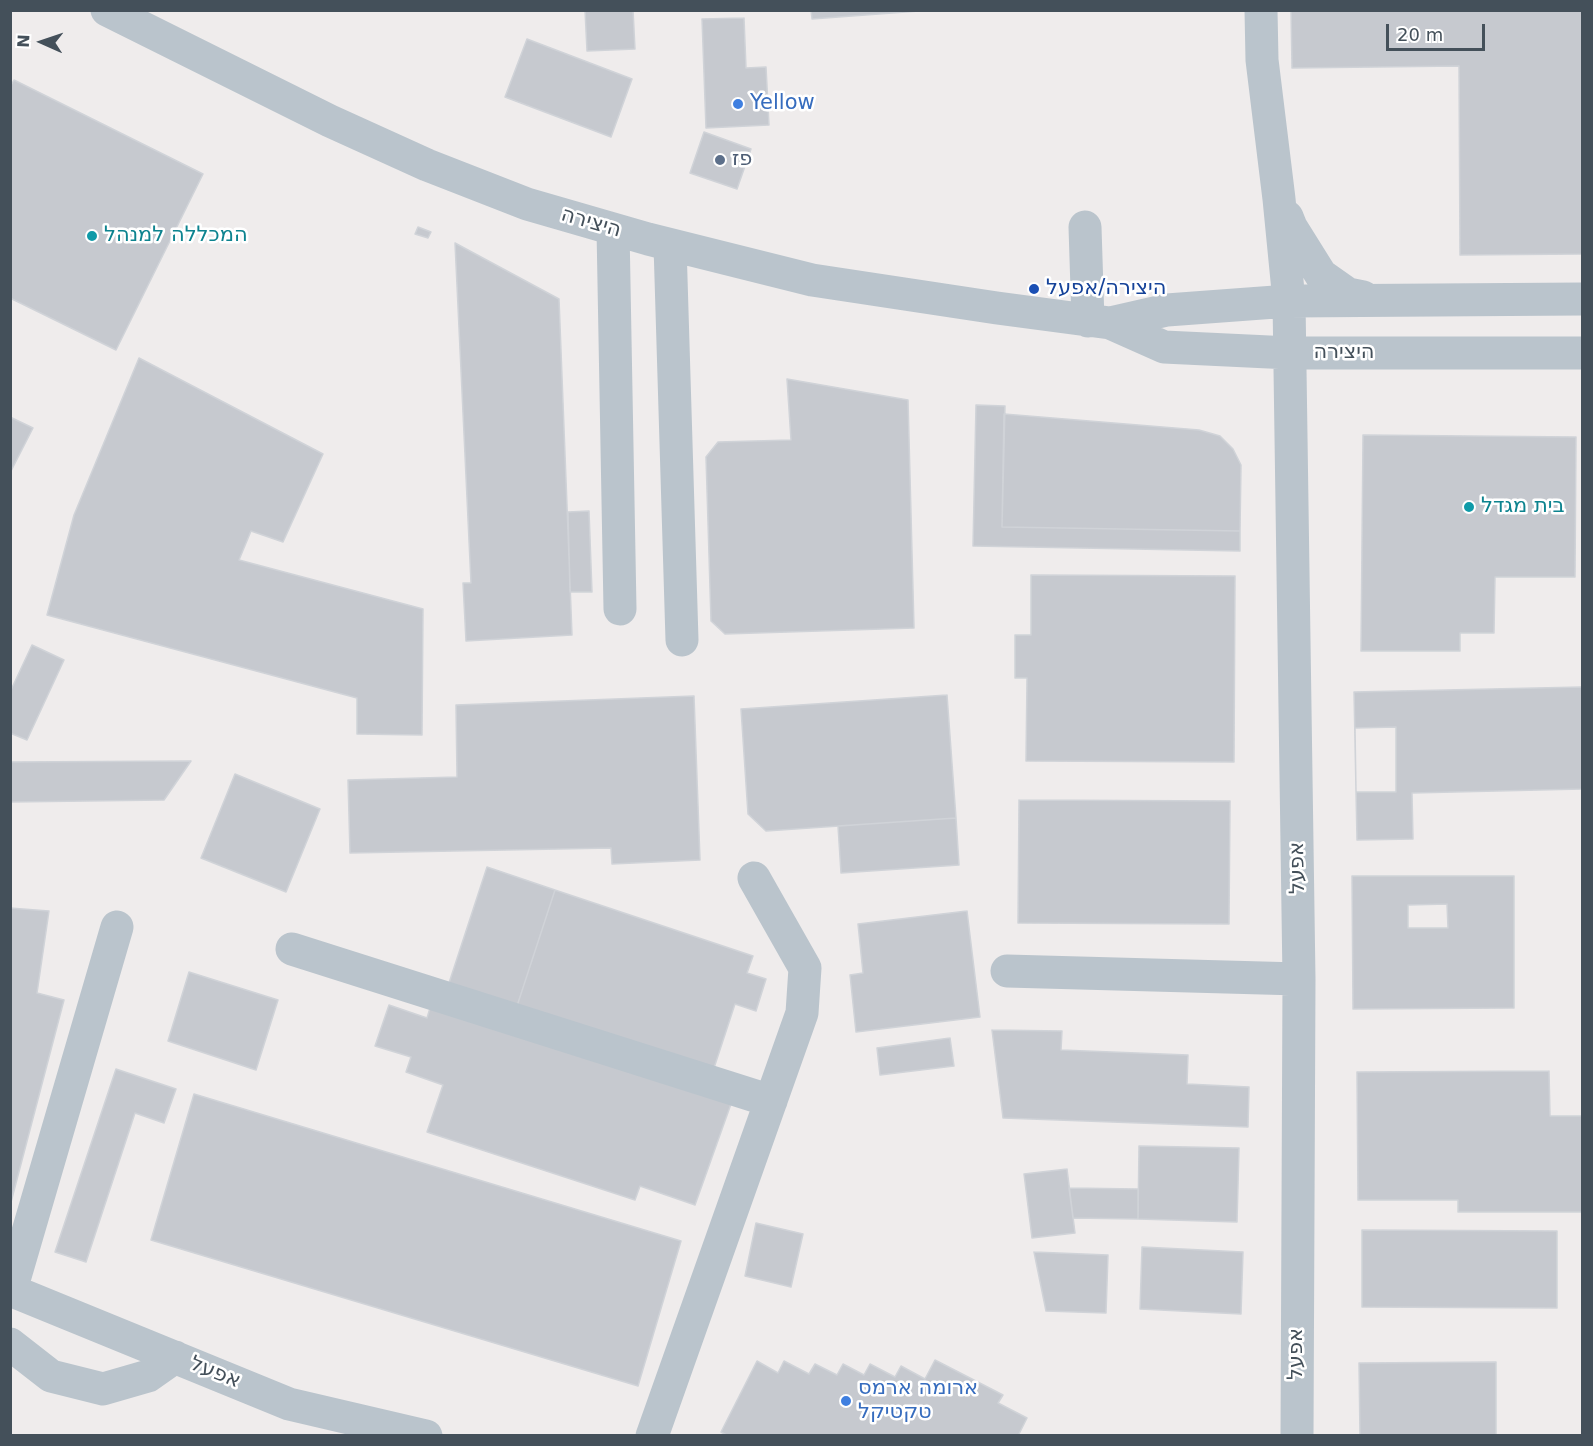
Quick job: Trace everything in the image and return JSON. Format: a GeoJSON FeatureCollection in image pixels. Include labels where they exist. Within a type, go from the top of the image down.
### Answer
{"type":"FeatureCollection","features":[{"type":"Feature","properties":{"kind":"street","name":"היצירה"},"geometry":{"type":"LineString","coordinates":[[107,10],[319,115],[428,165],[527,204],[613,230],[812,280],[1099,322],[1164,347],[1290,353],[1582,353]]}},
{"type":"Feature","properties":{"kind":"street"},"geometry":{"type":"LineString","coordinates":[[1261,10],[1262,60],[1279,199],[1291,227],[1321,275],[1348,294],[1375,300]]}},
{"type":"Feature","properties":{"kind":"street","name":"אפעל"},"geometry":{"type":"LineString","coordinates":[[1279,199],[1289,301],[1290,353],[1299,979],[1297,1436]]}},
{"type":"Feature","properties":{"kind":"street"},"geometry":{"type":"LineString","coordinates":[[1085,227],[1099,322]]}},
{"type":"Feature","properties":{"kind":"street"},"geometry":{"type":"LineString","coordinates":[[613,230],[620,609]]}},
{"type":"Feature","properties":{"kind":"street"},"geometry":{"type":"LineString","coordinates":[[670,245],[682,640]]}},
{"type":"Feature","properties":{"kind":"street","name":"היצירה"},"geometry":{"type":"LineString","coordinates":[[1099,322],[1167,310],[1289,301],[1582,299]]}},
{"type":"Feature","properties":{"kind":"street"},"geometry":{"type":"LineString","coordinates":[[652,1436],[802,1013],[805,968],[754,878]]}},
{"type":"Feature","properties":{"kind":"street"},"geometry":{"type":"LineString","coordinates":[[11,1290],[117,927]]}},
{"type":"Feature","properties":{"kind":"street"},"geometry":{"type":"LineString","coordinates":[[292,949],[771,1101]]}},
{"type":"Feature","properties":{"kind":"street"},"geometry":{"type":"LineString","coordinates":[[1007,971],[1299,979]]}},
{"type":"Feature","properties":{"kind":"street","name":"אפעל"},"geometry":{"type":"LineString","coordinates":[[11,1290],[289,1404],[426,1436]]}},
{"type":"Feature","properties":{"kind":"street"},"geometry":{"type":"LineString","coordinates":[[10,1344],[51,1376],[103,1389],[148,1376],[175,1357]]}},
{"type":"Feature","properties":{"kind":"building"},"geometry":{"type":"Polygon","coordinates":[[[585,10],[633,10],[635,49],[587,51],[585,10]]]}},
{"type":"Feature","properties":{"kind":"building"},"geometry":{"type":"Polygon","coordinates":[[[811,10],[919,10],[919,11],[812,19],[811,10]]]}},
{"type":"Feature","properties":{"kind":"building"},"geometry":{"type":"Polygon","coordinates":[[[1291,10],[1582,10],[1582,254],[1460,255],[1459,66],[1292,68],[1291,10]]]}},
{"type":"Feature","properties":{"kind":"building"},"geometry":{"type":"Polygon","coordinates":[[[744,18],[746,68],[766,67],[769,125],[706,128],[702,19],[744,18]]]}},
{"type":"Feature","properties":{"kind":"building"},"geometry":{"type":"Polygon","coordinates":[[[527,39],[632,79],[611,137],[505,97],[527,39]]]}},
{"type":"Feature","properties":{"kind":"building","name":"המכללה למנהל"},"geometry":{"type":"Polygon","coordinates":[[[14,80],[203,174],[116,350],[10,298],[10,87],[14,80]]]}},
{"type":"Feature","properties":{"kind":"building"},"geometry":{"type":"Polygon","coordinates":[[[704,132],[751,149],[737,189],[690,173],[704,132]]]}},
{"type":"Feature","properties":{"kind":"building"},"geometry":{"type":"Polygon","coordinates":[[[418,227],[431,232],[428,238],[415,234],[418,227]]]}},
{"type":"Feature","properties":{"kind":"building"},"geometry":{"type":"Polygon","coordinates":[[[455,243],[559,299],[572,635],[466,641],[463,583],[471,583],[455,243]]]}},
{"type":"Feature","properties":{"kind":"building"},"geometry":{"type":"Polygon","coordinates":[[[139,358],[323,454],[283,542],[251,531],[239,560],[423,609],[422,735],[357,734],[357,698],[47,615],[74,515],[139,358]]]}},
{"type":"Feature","properties":{"kind":"building"},"geometry":{"type":"Polygon","coordinates":[[[787,379],[908,400],[914,628],[725,634],[711,621],[706,457],[718,442],[791,440],[787,379]]]}},
{"type":"Feature","properties":{"kind":"building"},"geometry":{"type":"Polygon","coordinates":[[[976,405],[1005,406],[1002,527],[1240,531],[1240,551],[973,546],[976,405]]]}},
{"type":"Feature","properties":{"kind":"building"},"geometry":{"type":"Polygon","coordinates":[[[1004,414],[1199,430],[1220,436],[1233,449],[1241,465],[1240,531],[1002,527],[1004,414]]]}},
{"type":"Feature","properties":{"kind":"building"},"geometry":{"type":"Polygon","coordinates":[[[10,417],[33,428],[10,473],[10,417]]]}},
{"type":"Feature","properties":{"kind":"building","name":"בית מגדל"},"geometry":{"type":"Polygon","coordinates":[[[1363,435],[1576,437],[1575,577],[1495,577],[1494,633],[1460,633],[1460,651],[1361,651],[1363,435]]]}},
{"type":"Feature","properties":{"kind":"building"},"geometry":{"type":"Polygon","coordinates":[[[589,511],[592,592],[570,592],[568,512],[589,511]]]}},
{"type":"Feature","properties":{"kind":"building"},"geometry":{"type":"Polygon","coordinates":[[[1031,575],[1235,576],[1234,762],[1026,761],[1027,678],[1015,678],[1015,635],[1031,635],[1031,575]]]}},
{"type":"Feature","properties":{"kind":"building"},"geometry":{"type":"Polygon","coordinates":[[[32,645],[64,660],[27,740],[10,733],[10,692],[32,645]]]}},
{"type":"Feature","properties":{"kind":"building"},"geometry":{"type":"Polygon","coordinates":[[[1582,687],[1582,789],[1412,793],[1413,839],[1357,840],[1354,692],[1582,687]]]}},
{"type":"Feature","properties":{"kind":"building"},"geometry":{"type":"Polygon","coordinates":[[[947,695],[956,818],[766,831],[748,814],[741,709],[947,695]]]}},
{"type":"Feature","properties":{"kind":"building"},"geometry":{"type":"Polygon","coordinates":[[[694,696],[700,860],[612,864],[611,848],[350,853],[348,780],[457,777],[456,705],[694,696]]]}},
{"type":"Feature","properties":{"kind":"building"},"geometry":{"type":"Polygon","coordinates":[[[1396,727],[1396,792],[1356,792],[1355,728],[1396,727]]]}},
{"type":"Feature","properties":{"kind":"building"},"geometry":{"type":"Polygon","coordinates":[[[191,761],[164,800],[10,802],[10,762],[191,761]]]}},
{"type":"Feature","properties":{"kind":"building"},"geometry":{"type":"Polygon","coordinates":[[[235,774],[320,809],[286,892],[201,858],[235,774]]]}},
{"type":"Feature","properties":{"kind":"building"},"geometry":{"type":"Polygon","coordinates":[[[1019,800],[1230,801],[1229,924],[1018,923],[1019,800]]]}},
{"type":"Feature","properties":{"kind":"building"},"geometry":{"type":"Polygon","coordinates":[[[956,818],[959,865],[841,873],[838,826],[956,818]]]}},
{"type":"Feature","properties":{"kind":"building"},"geometry":{"type":"Polygon","coordinates":[[[487,867],[555,890],[517,1006],[449,983],[487,867]]]}},
{"type":"Feature","properties":{"kind":"building"},"geometry":{"type":"Polygon","coordinates":[[[1352,876],[1514,876],[1514,1008],[1353,1009],[1352,876]]]}},
{"type":"Feature","properties":{"kind":"building"},"geometry":{"type":"Polygon","coordinates":[[[555,890],[753,956],[747,973],[766,979],[756,1011],[735,1004],[713,1071],[517,1006],[555,890]]]}},
{"type":"Feature","properties":{"kind":"building"},"geometry":{"type":"Polygon","coordinates":[[[1447,904],[1448,928],[1408,928],[1408,905],[1447,904]]]}},
{"type":"Feature","properties":{"kind":"building"},"geometry":{"type":"Polygon","coordinates":[[[10,908],[49,911],[37,993],[64,1000],[10,1206],[10,908]]]}},
{"type":"Feature","properties":{"kind":"building"},"geometry":{"type":"Polygon","coordinates":[[[967,911],[980,1017],[856,1032],[850,975],[863,973],[858,924],[967,911]]]}},
{"type":"Feature","properties":{"kind":"building"},"geometry":{"type":"Polygon","coordinates":[[[189,972],[278,1000],[256,1070],[168,1041],[189,972]]]}},
{"type":"Feature","properties":{"kind":"building"},"geometry":{"type":"Polygon","coordinates":[[[389,1005],[427,1018],[430,1008],[731,1104],[695,1205],[640,1186],[635,1200],[427,1132],[443,1085],[406,1072],[411,1057],[375,1046],[389,1005]]]}},
{"type":"Feature","properties":{"kind":"building"},"geometry":{"type":"Polygon","coordinates":[[[992,1030],[1062,1031],[1061,1050],[1188,1055],[1187,1084],[1249,1087],[1248,1127],[1003,1118],[992,1030]]]}},
{"type":"Feature","properties":{"kind":"building"},"geometry":{"type":"Polygon","coordinates":[[[950,1038],[954,1066],[880,1075],[877,1048],[950,1038]]]}},
{"type":"Feature","properties":{"kind":"building"},"geometry":{"type":"Polygon","coordinates":[[[116,1069],[176,1089],[164,1123],[135,1113],[86,1262],[55,1252],[116,1069]]]}},
{"type":"Feature","properties":{"kind":"building"},"geometry":{"type":"Polygon","coordinates":[[[1549,1071],[1550,1116],[1582,1116],[1582,1212],[1458,1212],[1458,1200],[1358,1200],[1357,1072],[1549,1071]]]}},
{"type":"Feature","properties":{"kind":"building"},"geometry":{"type":"Polygon","coordinates":[[[194,1094],[681,1241],[638,1386],[151,1240],[194,1094]]]}},
{"type":"Feature","properties":{"kind":"building"},"geometry":{"type":"Polygon","coordinates":[[[1139,1146],[1239,1148],[1237,1222],[1138,1219],[1139,1146]]]}},
{"type":"Feature","properties":{"kind":"building"},"geometry":{"type":"Polygon","coordinates":[[[1067,1169],[1075,1233],[1032,1238],[1024,1174],[1067,1169]]]}},
{"type":"Feature","properties":{"kind":"building"},"geometry":{"type":"Polygon","coordinates":[[[1069,1188],[1138,1189],[1138,1219],[1073,1218],[1069,1188]]]}},
{"type":"Feature","properties":{"kind":"building"},"geometry":{"type":"Polygon","coordinates":[[[756,1223],[803,1234],[791,1287],[745,1276],[756,1223]]]}},
{"type":"Feature","properties":{"kind":"building"},"geometry":{"type":"Polygon","coordinates":[[[1362,1230],[1557,1231],[1557,1308],[1362,1307],[1362,1230]]]}},
{"type":"Feature","properties":{"kind":"building"},"geometry":{"type":"Polygon","coordinates":[[[1142,1247],[1243,1252],[1241,1314],[1140,1309],[1142,1247]]]}},
{"type":"Feature","properties":{"kind":"building"},"geometry":{"type":"Polygon","coordinates":[[[1034,1252],[1108,1255],[1106,1313],[1046,1311],[1034,1252]]]}},
{"type":"Feature","properties":{"kind":"building"},"geometry":{"type":"Polygon","coordinates":[[[935,1360],[1003,1395],[998,1403],[1027,1418],[1018,1436],[728,1436],[721,1432],[757,1361],[778,1373],[784,1361],[809,1374],[815,1364],[837,1375],[843,1364],[864,1375],[870,1364],[895,1377],[901,1366],[925,1379],[935,1360]]]}},
{"type":"Feature","properties":{"kind":"building"},"geometry":{"type":"Polygon","coordinates":[[[1496,1362],[1496,1436],[1360,1436],[1359,1363],[1496,1362]]]}},
{"type":"Feature","properties":{"kind":"place","name":"Yellow"},"geometry":{"type":"Point","coordinates":[738,104]}},
{"type":"Feature","properties":{"kind":"place","name":"פז"},"geometry":{"type":"Point","coordinates":[720,160]}},
{"type":"Feature","properties":{"kind":"place","name":"המכללה למנהל"},"geometry":{"type":"Point","coordinates":[92,236]}},
{"type":"Feature","properties":{"kind":"place","name":"היצירה/אפעל"},"geometry":{"type":"Point","coordinates":[1034,289]}},
{"type":"Feature","properties":{"kind":"place","name":"בית מגדל"},"geometry":{"type":"Point","coordinates":[1469,507]}},
{"type":"Feature","properties":{"kind":"place","name":"ארומה ארמס טקטיקל"},"geometry":{"type":"Point","coordinates":[846,1401]}}]}
